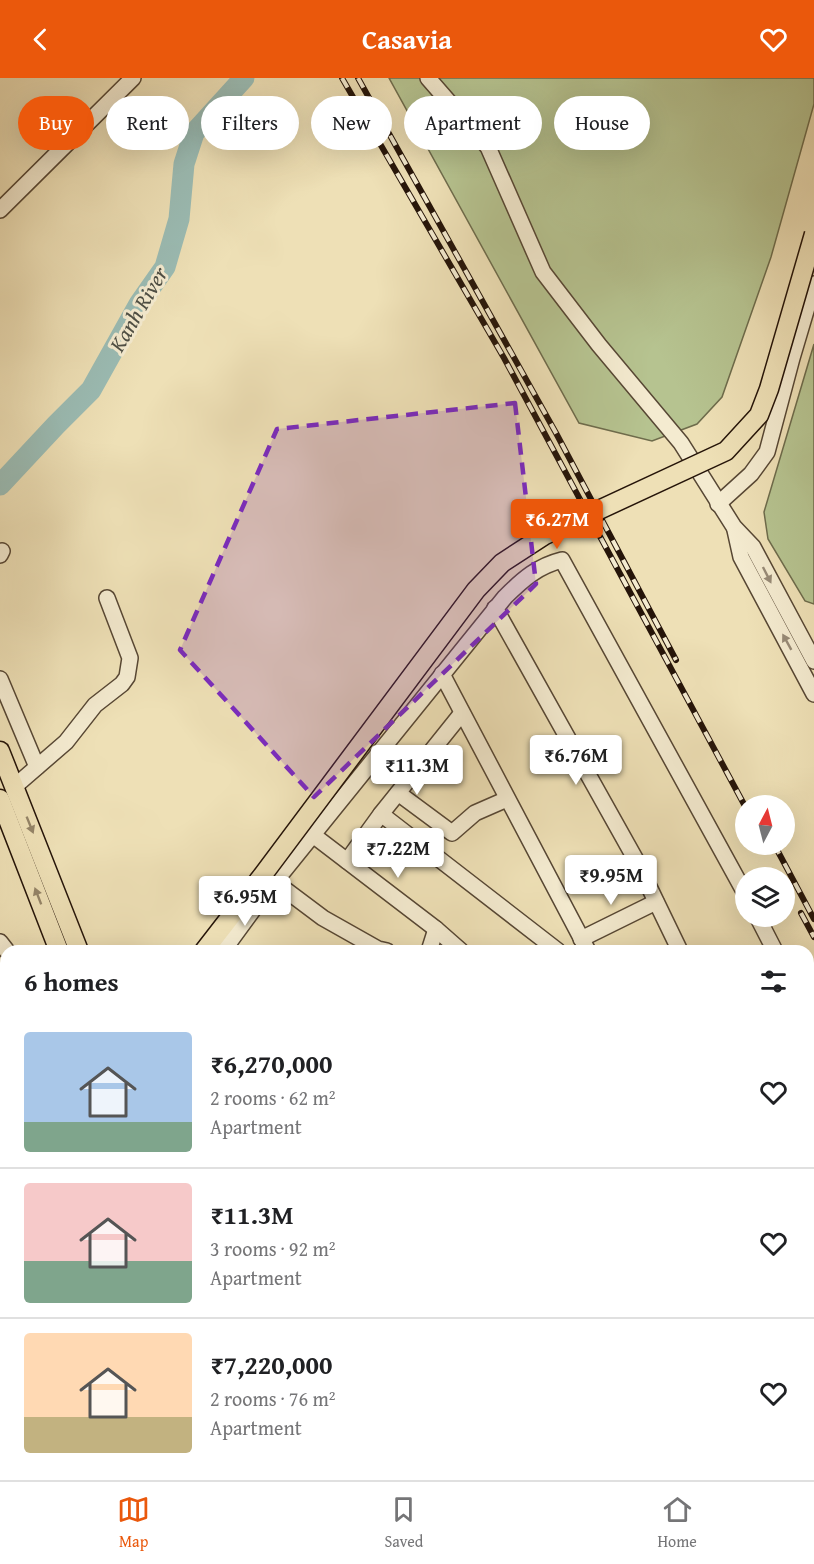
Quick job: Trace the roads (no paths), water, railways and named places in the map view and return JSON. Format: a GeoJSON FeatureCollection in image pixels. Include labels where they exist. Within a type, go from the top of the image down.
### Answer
{"type":"FeatureCollection","features":[{"type":"Feature","properties":{"kind":"main road"},"geometry":{"type":"LineString","coordinates":[[209,945],[267,881],[476,590],[502,563],[545,535],[726,452],[759,415],[769,389],[814,234]]}},
{"type":"Feature","properties":{"kind":"main road"},"geometry":{"type":"LineString","coordinates":[[0,751],[77,945]]}},
{"type":"Feature","properties":{"kind":"main road"},"geometry":{"type":"LineString","coordinates":[[0,799],[57,945]]}},
{"type":"Feature","properties":{"kind":"street"},"geometry":{"type":"LineString","coordinates":[[0,210],[133,78]]}},
{"type":"Feature","properties":{"kind":"street"},"geometry":{"type":"LineString","coordinates":[[428,78],[488,147],[543,272],[599,345],[681,443],[734,527],[741,557],[809,657],[814,694]]}},
{"type":"Feature","properties":{"kind":"street"},"geometry":{"type":"LineString","coordinates":[[718,504],[751,474],[766,452],[814,284]]}},
{"type":"Feature","properties":{"kind":"street"},"geometry":{"type":"LineString","coordinates":[[227,945],[267,881],[313,835],[495,608],[527,575],[548,563],[562,560],[735,875]]}},
{"type":"Feature","properties":{"kind":"street"},"geometry":{"type":"LineString","coordinates":[[15,787],[66,742],[95,705],[122,684],[127,677],[130,658],[106,598]]}},
{"type":"Feature","properties":{"kind":"street"},"geometry":{"type":"LineString","coordinates":[[495,608],[637,862],[677,945]]}},
{"type":"Feature","properties":{"kind":"street"},"geometry":{"type":"LineString","coordinates":[[442,674],[585,945],[656,902]]}},
{"type":"Feature","properties":{"kind":"street"},"geometry":{"type":"LineString","coordinates":[[0,679],[37,767]]}},
{"type":"Feature","properties":{"kind":"street"},"geometry":{"type":"LineString","coordinates":[[347,861],[381,814],[462,712]]}},
{"type":"Feature","properties":{"kind":"street"},"geometry":{"type":"LineString","coordinates":[[398,793],[452,833],[475,813],[507,799]]}},
{"type":"Feature","properties":{"kind":"street"},"geometry":{"type":"LineString","coordinates":[[381,814],[550,945]]}},
{"type":"Feature","properties":{"kind":"street"},"geometry":{"type":"LineString","coordinates":[[313,835],[454,945]]}},
{"type":"Feature","properties":{"kind":"street"},"geometry":{"type":"LineString","coordinates":[[267,881],[323,918],[371,945]]}},
{"type":"Feature","properties":{"kind":"street"},"geometry":{"type":"LineString","coordinates":[[763,927],[772,945]]}},
{"type":"Feature","properties":{"kind":"street"},"geometry":{"type":"LineString","coordinates":[[431,945],[436,929]]}},
{"type":"Feature","properties":{"kind":"waterway","name":"Kanh River"},"geometry":{"type":"LineString","coordinates":[[0,485],[91,390],[139,304],[165,267],[179,219],[184,164],[194,133],[244,78]]}},
{"type":"Feature","properties":{"kind":"railway"},"geometry":{"type":"LineString","coordinates":[[342,78],[504,358],[739,795]]}},
{"type":"Feature","properties":{"kind":"railway"},"geometry":{"type":"LineString","coordinates":[[358,78],[556,433],[676,660]]}},
{"type":"Feature","properties":{"kind":"railway"},"geometry":{"type":"LineString","coordinates":[[780,855],[814,919]]}},
{"type":"Feature","properties":{"kind":"railway"},"geometry":{"type":"LineString","coordinates":[[801,913],[814,937]]}}]}
